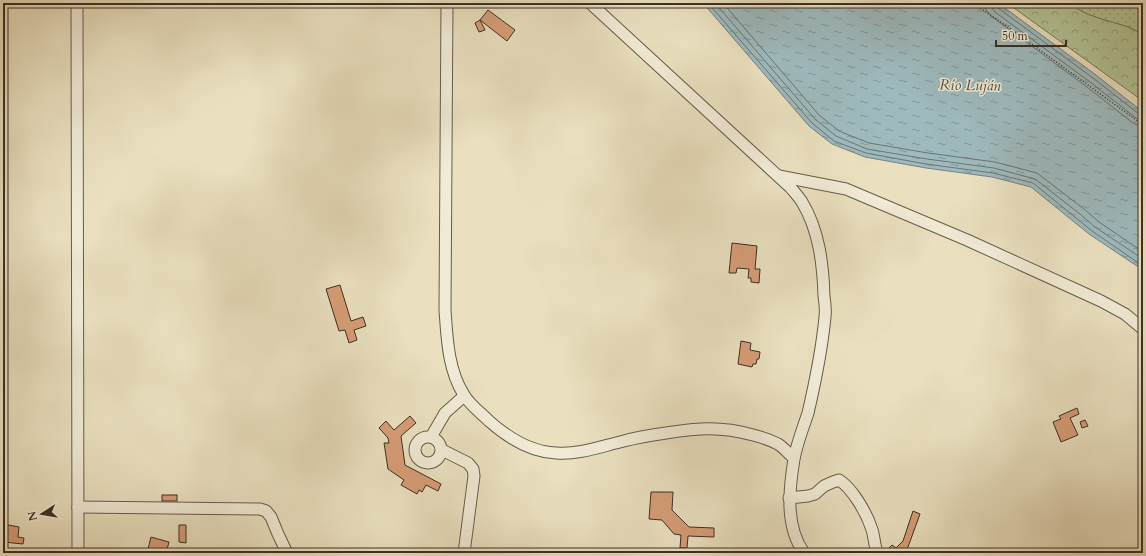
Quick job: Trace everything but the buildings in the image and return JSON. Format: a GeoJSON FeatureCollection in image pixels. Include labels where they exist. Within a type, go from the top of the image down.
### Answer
{"type":"FeatureCollection","features":[{"type":"Feature","properties":{"kind":"street"},"geometry":{"type":"LineString","coordinates":[[76,3],[78,553]]}},
{"type":"Feature","properties":{"kind":"street"},"geometry":{"type":"LineString","coordinates":[[447,3],[445,310],[447,338],[451,362],[464,396],[476,410],[500,430],[518,441],[536,449],[556,453],[581,452],[638,437],[692,429],[713,428],[736,430],[761,437],[778,445],[794,458]]}},
{"type":"Feature","properties":{"kind":"street"},"geometry":{"type":"LineString","coordinates":[[590,3],[791,188],[802,202],[813,226],[820,248],[824,279],[825,316],[816,376],[808,413],[794,458],[789,498],[794,534],[804,553]]}},
{"type":"Feature","properties":{"kind":"street"},"geometry":{"type":"LineString","coordinates":[[778,176],[846,190],[967,240],[1101,301],[1125,314],[1143,329]]}},
{"type":"Feature","properties":{"kind":"street"},"geometry":{"type":"LineString","coordinates":[[431,437],[445,413],[464,396]]}},
{"type":"Feature","properties":{"kind":"street"},"geometry":{"type":"LineString","coordinates":[[442,450],[439,458],[432,463],[423,463],[417,457],[415,449],[418,441],[422,438],[431,437],[438,442],[442,450],[468,463],[473,469],[474,476],[464,553]]}},
{"type":"Feature","properties":{"kind":"street"},"geometry":{"type":"LineString","coordinates":[[789,498],[815,494],[824,486],[839,480],[846,484],[859,503],[871,527],[876,549]]}},
{"type":"Feature","properties":{"kind":"street"},"geometry":{"type":"LineString","coordinates":[[78,507],[260,509],[266,511],[271,517],[287,553]]}},
{"type":"Feature","properties":{"kind":"path"},"geometry":{"type":"LineString","coordinates":[[972,3],[1015,32],[1143,125]]}},
{"type":"Feature","properties":{"kind":"green space"},"geometry":{"type":"Polygon","coordinates":[[[1007,3],[1071,3],[1089,15],[1128,27],[1143,34],[1143,101],[1007,3]]]}},
{"type":"Feature","properties":{"kind":"green space"},"geometry":{"type":"Polygon","coordinates":[[[1071,3],[1143,3],[1143,34],[1128,27],[1089,15],[1071,3]]]}},
{"type":"Feature","properties":{"kind":"water","name":"Río Luján"},"geometry":{"type":"Polygon","coordinates":[[[703,3],[998,3],[1096,75],[1143,112],[1143,270],[1089,234],[1031,187],[992,177],[926,168],[865,157],[832,144],[809,126],[703,3]]]}}]}
